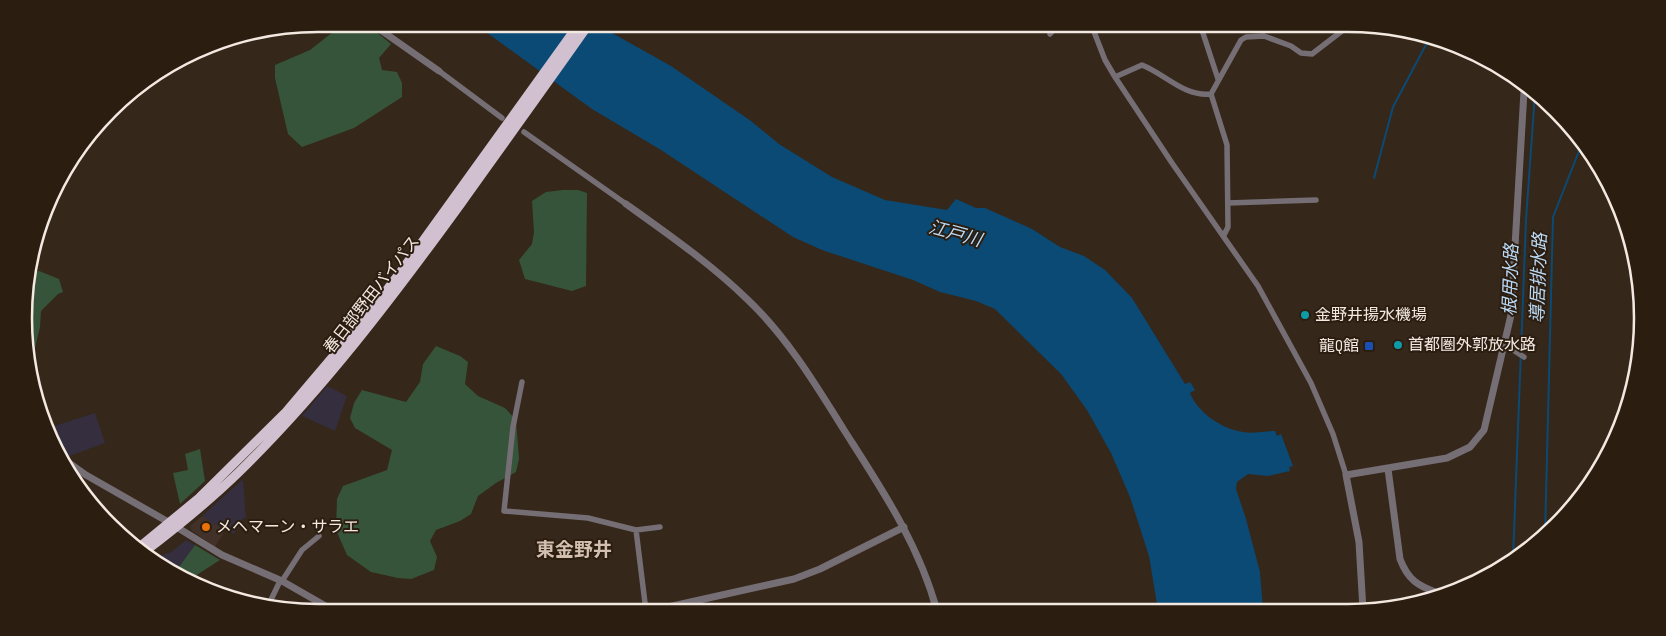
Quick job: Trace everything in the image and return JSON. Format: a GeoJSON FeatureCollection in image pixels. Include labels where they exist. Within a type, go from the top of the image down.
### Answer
{"type":"FeatureCollection","features":[{"type":"Feature","properties":{"kind":"highway","name":"春日部野田バイパス"},"geometry":{"type":"LineString","coordinates":[[149,548],[174,525],[238,473],[292,417],[371,324],[409,276],[525,108],[574,32]]}},
{"type":"Feature","properties":{"kind":"highway","name":"春日部野田バイパス"},"geometry":{"type":"LineString","coordinates":[[525,108],[583,32]]}},
{"type":"Feature","properties":{"kind":"highway","name":"春日部野田バイパス"},"geometry":{"type":"LineString","coordinates":[[143,544],[174,525]]}},
{"type":"Feature","properties":{"kind":"street"},"geometry":{"type":"LineString","coordinates":[[383,32],[502,118]]}},
{"type":"Feature","properties":{"kind":"street"},"geometry":{"type":"LineString","coordinates":[[1094,32],[1105,60],[1258,286],[1304,369],[1333,434],[1346,475],[1359,542],[1363,603]]}},
{"type":"Feature","properties":{"kind":"street"},"geometry":{"type":"LineString","coordinates":[[1203,32],[1218,79]]}},
{"type":"Feature","properties":{"kind":"street"},"geometry":{"type":"LineString","coordinates":[[1224,235],[1228,227],[1227,145],[1211,94],[1218,79],[1241,40],[1246,37],[1264,36],[1291,46],[1301,53],[1312,54],[1341,32]]}},
{"type":"Feature","properties":{"kind":"street"},"geometry":{"type":"LineString","coordinates":[[1116,77],[1142,65],[1174,85],[1205,95],[1211,94]]}},
{"type":"Feature","properties":{"kind":"street"},"geometry":{"type":"LineString","coordinates":[[1346,475],[1447,458],[1470,447],[1484,430],[1511,315],[1525,94]]}},
{"type":"Feature","properties":{"kind":"street"},"geometry":{"type":"LineString","coordinates":[[524,132],[699,258],[736,289],[760,313],[795,355],[885,494],[920,560],[935,604]]}},
{"type":"Feature","properties":{"kind":"street"},"geometry":{"type":"LineString","coordinates":[[1228,203],[1316,200]]}},
{"type":"Feature","properties":{"kind":"street"},"geometry":{"type":"LineString","coordinates":[[1505,344],[1524,357]]}},
{"type":"Feature","properties":{"kind":"street"},"geometry":{"type":"LineString","coordinates":[[522,382],[513,427],[504,511],[588,518],[636,530],[660,527]]}},
{"type":"Feature","properties":{"kind":"street"},"geometry":{"type":"LineString","coordinates":[[75,468],[231,560],[281,581],[322,604]]}},
{"type":"Feature","properties":{"kind":"street"},"geometry":{"type":"LineString","coordinates":[[1388,468],[1400,559],[1404,571],[1413,581],[1428,592]]}},
{"type":"Feature","properties":{"kind":"street"},"geometry":{"type":"LineString","coordinates":[[683,604],[794,579],[820,569],[904,527]]}},
{"type":"Feature","properties":{"kind":"street"},"geometry":{"type":"LineString","coordinates":[[636,530],[647,604]]}},
{"type":"Feature","properties":{"kind":"street"},"geometry":{"type":"LineString","coordinates":[[271,599],[281,581],[302,550],[319,536]]}},
{"type":"Feature","properties":{"kind":"shaded area"},"geometry":{"type":"Polygon","coordinates":[[[327,386],[347,396],[335,431],[302,416],[327,386]]]}},
{"type":"Feature","properties":{"kind":"shaded area"},"geometry":{"type":"Polygon","coordinates":[[[95,413],[105,443],[69,456],[54,426],[95,413]]]}},
{"type":"Feature","properties":{"kind":"shaded area"},"geometry":{"type":"Polygon","coordinates":[[[243,479],[246,519],[243,518],[234,534],[202,516],[243,479]]]}},
{"type":"Feature","properties":{"kind":"shaded area"},"geometry":{"type":"Polygon","coordinates":[[[202,516],[225,530],[215,547],[191,530],[190,526],[202,516]]]}},
{"type":"Feature","properties":{"kind":"shaded area"},"geometry":{"type":"Polygon","coordinates":[[[186,540],[195,545],[180,567],[161,556],[171,552],[186,540]]]}},
{"type":"Feature","properties":{"kind":"green space"},"geometry":{"type":"Polygon","coordinates":[[[334,32],[377,32],[391,44],[379,58],[382,70],[397,72],[402,83],[402,97],[354,128],[302,147],[288,134],[275,78],[275,65],[310,50],[334,32]]]}},
{"type":"Feature","properties":{"kind":"green space"},"geometry":{"type":"Polygon","coordinates":[[[578,190],[587,193],[586,286],[572,291],[525,279],[519,260],[532,244],[534,232],[532,201],[546,192],[578,190]]]}},
{"type":"Feature","properties":{"kind":"green space"},"geometry":{"type":"Polygon","coordinates":[[[37,271],[59,279],[63,292],[58,294],[41,311],[40,327],[34,350],[32,318],[37,271]]]}},
{"type":"Feature","properties":{"kind":"green space"},"geometry":{"type":"Polygon","coordinates":[[[436,346],[460,356],[468,362],[465,384],[478,396],[505,408],[516,420],[519,459],[516,472],[478,496],[471,514],[460,521],[436,530],[430,541],[437,557],[434,570],[411,579],[371,572],[347,555],[336,530],[337,499],[343,486],[387,470],[392,450],[355,428],[350,418],[354,403],[362,390],[406,402],[420,382],[423,364],[436,346]]]}},
{"type":"Feature","properties":{"kind":"green space"},"geometry":{"type":"Polygon","coordinates":[[[200,449],[205,481],[180,504],[173,473],[188,470],[185,454],[200,449]]]}},
{"type":"Feature","properties":{"kind":"green space"},"geometry":{"type":"Polygon","coordinates":[[[195,545],[220,560],[196,576],[179,567],[195,545]]]}},
{"type":"Feature","properties":{"kind":"water","name":"江戸川"},"geometry":{"type":"Polygon","coordinates":[[[486,32],[610,32],[671,66],[751,121],[779,144],[832,177],[885,200],[947,210],[956,199],[976,208],[985,208],[1032,229],[1060,247],[1084,256],[1105,270],[1132,298],[1185,384],[1190,382],[1195,390],[1190,393],[1205,413],[1219,424],[1235,430],[1251,433],[1275,431],[1277,436],[1281,434],[1293,466],[1289,467],[1290,471],[1268,476],[1248,474],[1237,482],[1236,489],[1260,572],[1263,604],[1157,604],[1149,556],[1130,497],[1111,453],[1087,410],[1061,374],[995,309],[976,301],[940,292],[913,280],[822,250],[793,237],[661,150],[592,109],[486,32]]]}},
{"type":"Feature","properties":{"kind":"waterway"},"geometry":{"type":"LineString","coordinates":[[1374,178],[1393,107],[1427,44]]}},
{"type":"Feature","properties":{"kind":"waterway","name":"根用水路"},"geometry":{"type":"LineString","coordinates":[[1513,551],[1526,220],[1534,102]]}},
{"type":"Feature","properties":{"kind":"waterway","name":"導居排水路"},"geometry":{"type":"LineString","coordinates":[[1545,524],[1553,217],[1579,150]]}},
{"type":"Feature","properties":{"kind":"place","name":"金野井揚水機場"},"geometry":{"type":"Point","coordinates":[1305,315]}},
{"type":"Feature","properties":{"kind":"place","name":"首都圏外郭放水路"},"geometry":{"type":"Point","coordinates":[1398,345]}},
{"type":"Feature","properties":{"kind":"place","name":"龍Q館"},"geometry":{"type":"Point","coordinates":[1369,346]}},
{"type":"Feature","properties":{"kind":"place","name":"メヘマーン・サラエ"},"geometry":{"type":"Point","coordinates":[206,527]}},
{"type":"Feature","properties":{"kind":"district","name":"東金野井"},"geometry":{"type":"Point","coordinates":[574,550]}}]}
